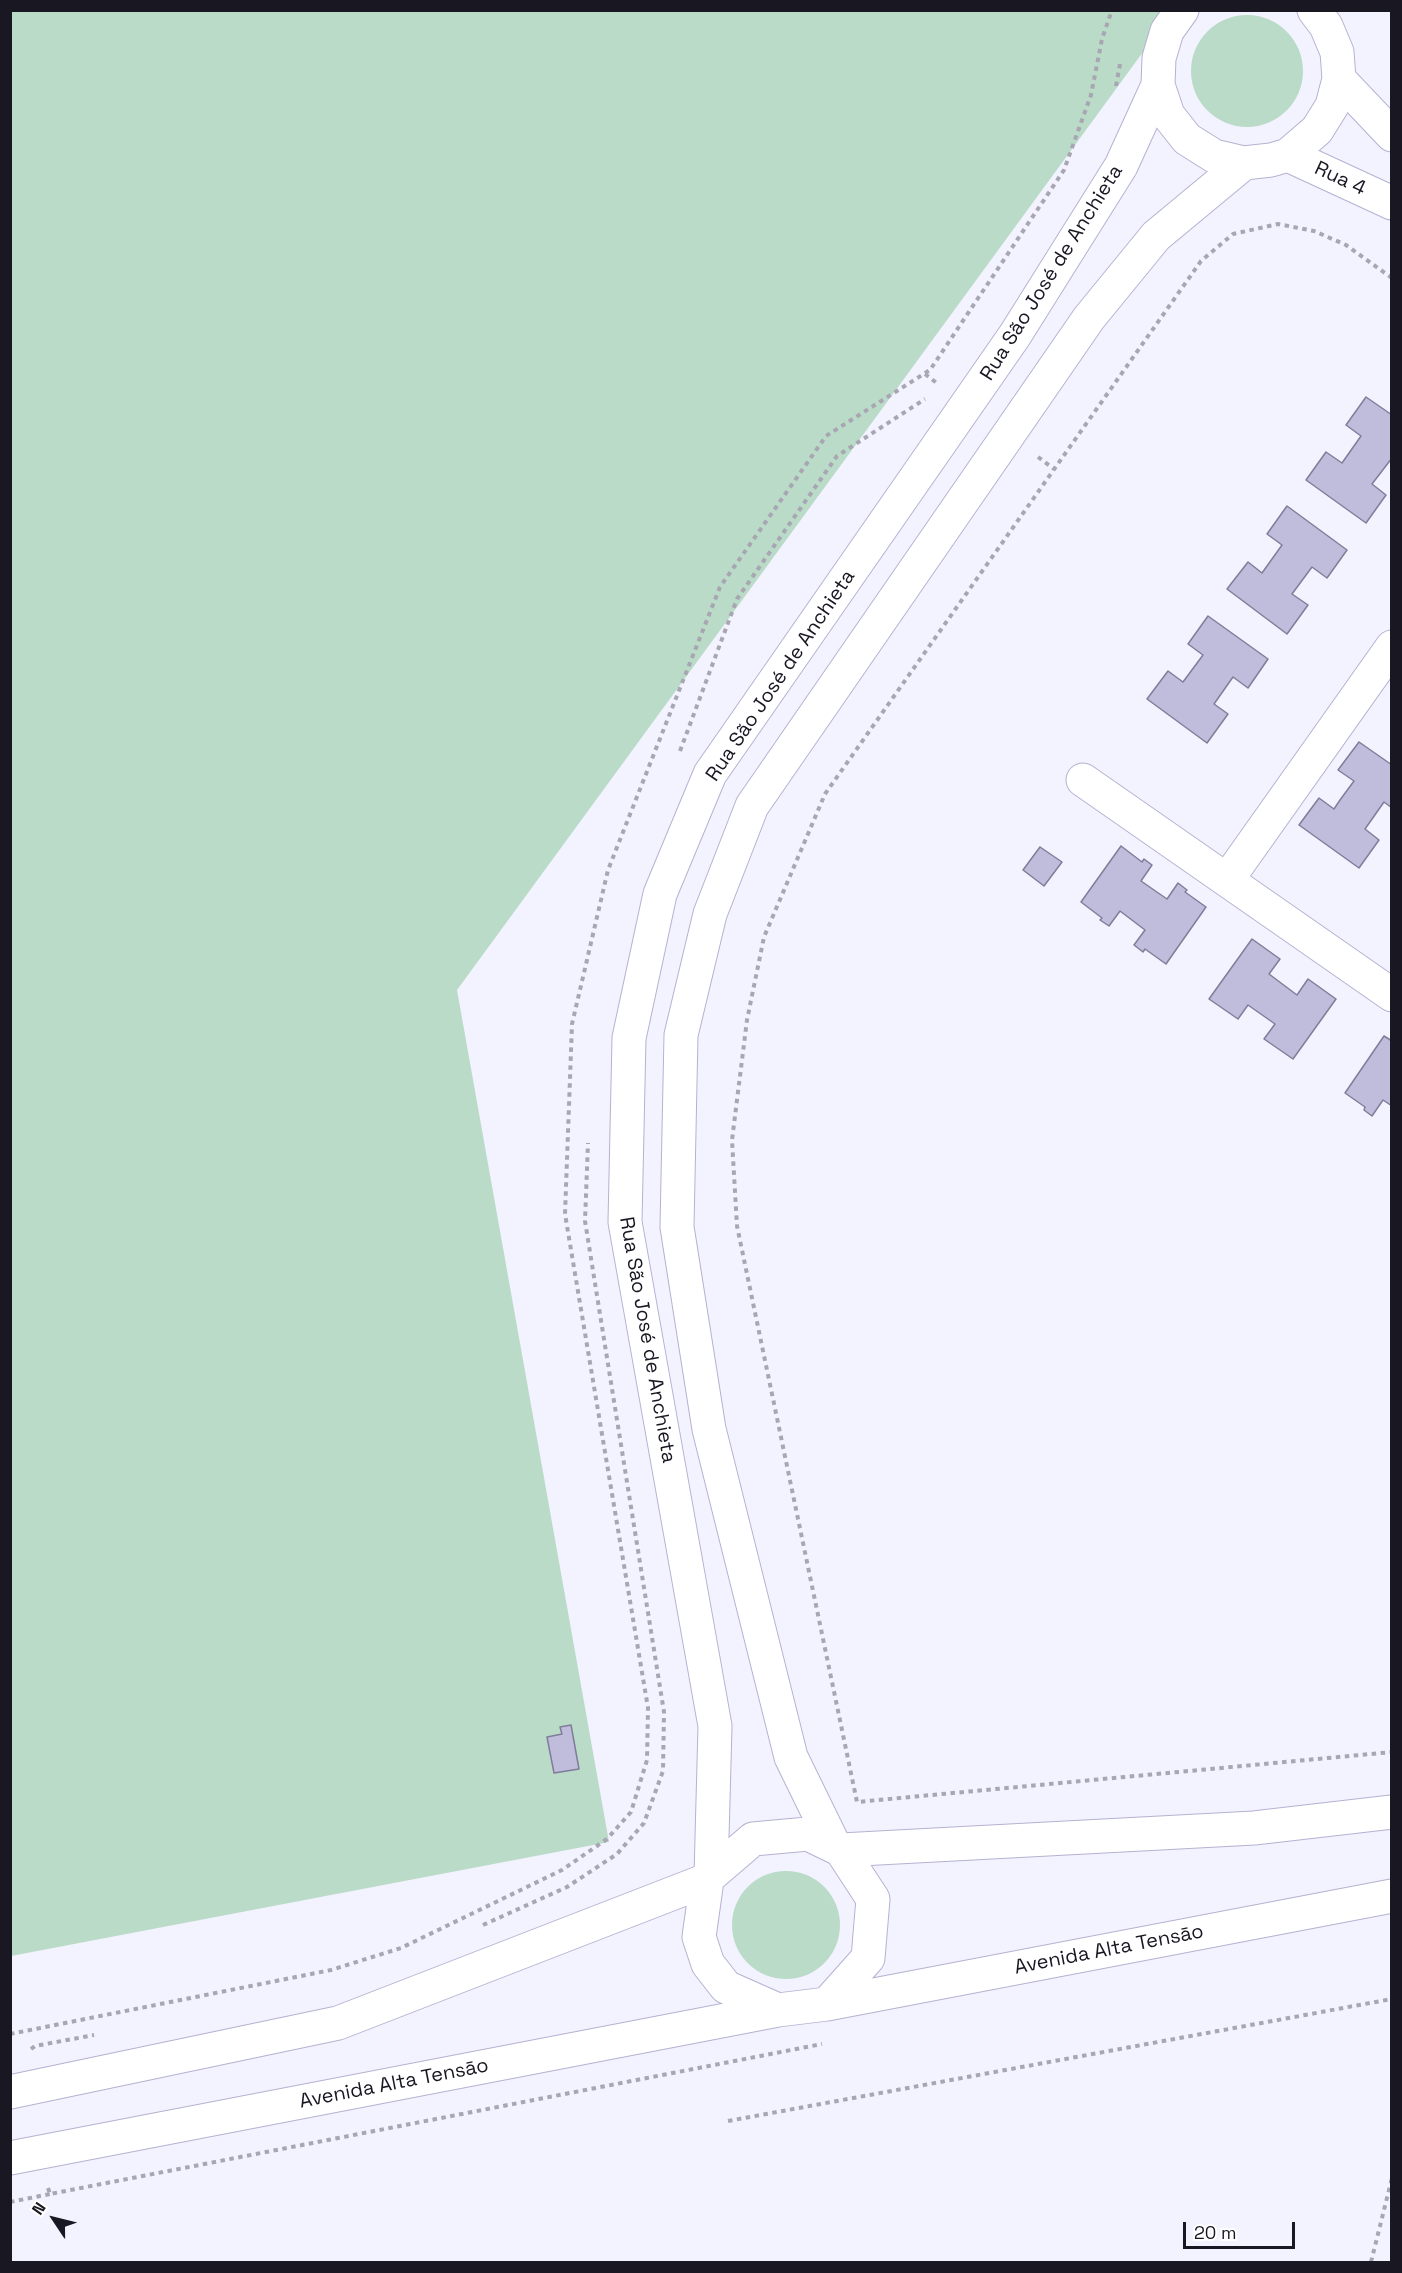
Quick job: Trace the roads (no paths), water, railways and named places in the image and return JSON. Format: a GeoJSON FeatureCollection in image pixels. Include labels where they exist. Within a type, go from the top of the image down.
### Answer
{"type":"FeatureCollection","features":[{"type":"Feature","properties":{"kind":"street","name":"Rua São José de Anchieta"},"geometry":{"type":"LineString","coordinates":[[1182,10],[1167,31],[1159,58],[1158,85],[1168,115],[1187,139],[1214,156],[1244,163],[1271,160],[1288,155],[1317,130],[1332,106],[1346,10]]}},
{"type":"Feature","properties":{"kind":"street"},"geometry":{"type":"LineString","coordinates":[[1314,10],[1326,26],[1338,66],[1392,135]]}},
{"type":"Feature","properties":{"kind":"street","name":"Rua São José de Anchieta"},"geometry":{"type":"LineString","coordinates":[[709,1878],[715,1726],[624,1222],[629,1038],[660,894],[710,774],[1015,336],[1121,166],[1158,85]]}},
{"type":"Feature","properties":{"kind":"street","name":"Rua 4"},"geometry":{"type":"LineString","coordinates":[[1288,155],[1392,203]]}},
{"type":"Feature","properties":{"kind":"street"},"geometry":{"type":"LineString","coordinates":[[709,1878],[699,1937],[708,1964],[726,1987],[778,2010],[827,2004],[868,1958],[873,1899],[837,1848],[791,1757],[709,1429],[677,1227],[681,1035],[707,925],[752,806],[1089,318],[1156,236],[1244,163]]}},
{"type":"Feature","properties":{"kind":"street"},"geometry":{"type":"LineString","coordinates":[[1227,880],[1392,646]]}},
{"type":"Feature","properties":{"kind":"street"},"geometry":{"type":"LineString","coordinates":[[1083,780],[1392,994]]}},
{"type":"Feature","properties":{"kind":"street"},"geometry":{"type":"LineString","coordinates":[[10,2092],[338,2024],[709,1878],[753,1839],[808,1834],[837,1848],[1254,1828],[1392,1812]]}},
{"type":"Feature","properties":{"kind":"street","name":"Avenida Alta Tensāo"},"geometry":{"type":"LineString","coordinates":[[827,2004],[1392,1896]]}},
{"type":"Feature","properties":{"kind":"street","name":"Avenida Alta Tensāo"},"geometry":{"type":"LineString","coordinates":[[10,2158],[778,2010]]}}]}
